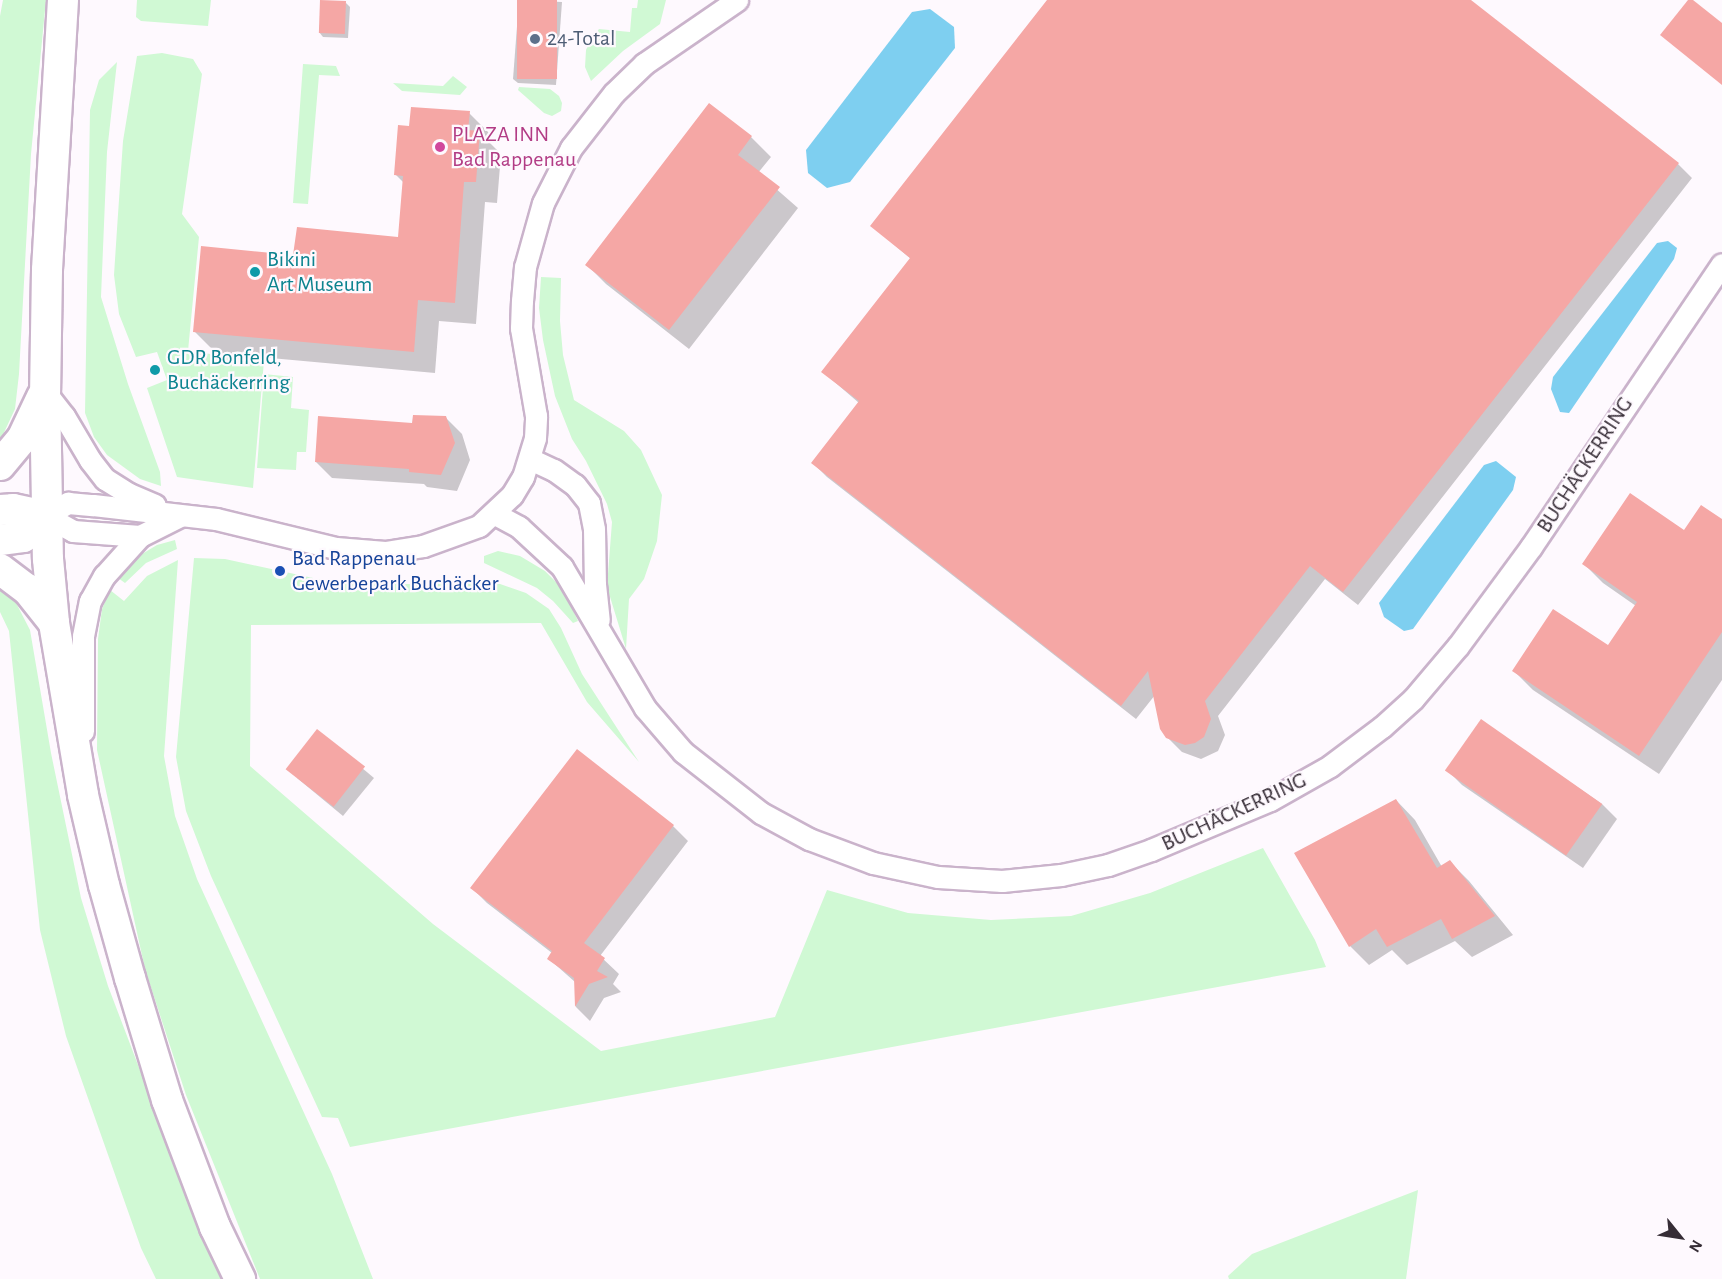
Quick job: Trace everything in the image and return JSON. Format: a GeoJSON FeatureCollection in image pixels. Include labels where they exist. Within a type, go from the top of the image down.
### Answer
{"type":"FeatureCollection","features":[{"type":"Feature","properties":{"kind":"main road"},"geometry":{"type":"LineString","coordinates":[[63,0],[47,270],[45,392],[46,516],[54,623],[82,791],[104,885],[167,1100],[215,1227],[240,1279]]}},
{"type":"Feature","properties":{"kind":"main road"},"geometry":{"type":"LineString","coordinates":[[0,465],[22,439],[45,392]]}},
{"type":"Feature","properties":{"kind":"main road"},"geometry":{"type":"LineString","coordinates":[[0,510],[13,509],[46,516]]}},
{"type":"Feature","properties":{"kind":"main road"},"geometry":{"type":"LineString","coordinates":[[0,540],[23,537],[46,516]]}},
{"type":"Feature","properties":{"kind":"main road"},"geometry":{"type":"LineString","coordinates":[[0,569],[27,590],[54,623]]}},
{"type":"Feature","properties":{"kind":"street"},"geometry":{"type":"LineString","coordinates":[[46,516],[68,503],[216,519],[336,548],[385,552],[423,546],[479,526],[495,514],[517,486],[530,459],[536,416],[521,328],[522,301],[525,267],[543,203],[572,148],[614,93],[644,64],[737,0]]}},
{"type":"Feature","properties":{"kind":"street","name":"BUCHÄCKERRING"},"geometry":{"type":"LineString","coordinates":[[495,514],[519,527],[562,567],[600,627],[645,708],[683,752],[761,813],[809,839],[873,863],[938,877],[1002,881],[1061,875],[1108,865],[1270,800],[1330,766],[1382,727],[1413,699],[1458,646],[1531,547],[1722,264]]}},
{"type":"Feature","properties":{"kind":"street"},"geometry":{"type":"LineString","coordinates":[[45,392],[64,416],[105,479],[129,494],[180,516]]}},
{"type":"Feature","properties":{"kind":"street","name":"BUCHÄCKERRING"},"geometry":{"type":"LineString","coordinates":[[530,459],[554,470],[574,485],[589,503],[594,528],[595,584],[600,627]]}},
{"type":"Feature","properties":{"kind":"street"},"geometry":{"type":"LineString","coordinates":[[46,516],[74,531],[140,536]]}},
{"type":"Feature","properties":{"kind":"street"},"geometry":{"type":"LineString","coordinates":[[82,791],[83,636],[90,601],[104,576],[140,536],[180,516]]}},
{"type":"Feature","properties":{"kind":"green space"},"geometry":{"type":"Polygon","coordinates":[[[3,0],[46,0],[31,154],[19,374],[15,409],[0,441],[0,16],[3,0]]]}},
{"type":"Feature","properties":{"kind":"green space"},"geometry":{"type":"Polygon","coordinates":[[[137,0],[211,0],[208,26],[141,21],[136,17],[137,0]]]}},
{"type":"Feature","properties":{"kind":"green space"},"geometry":{"type":"Polygon","coordinates":[[[638,0],[666,0],[660,24],[623,51],[591,81],[585,67],[586,50],[590,41],[599,29],[630,32],[632,8],[637,8],[638,0]]]}},
{"type":"Feature","properties":{"kind":"green space"},"geometry":{"type":"Polygon","coordinates":[[[162,53],[193,59],[202,74],[182,214],[199,237],[188,351],[264,361],[253,488],[177,477],[147,388],[167,380],[157,352],[136,357],[119,314],[114,275],[123,141],[137,56],[162,53]]]}},
{"type":"Feature","properties":{"kind":"green space"},"geometry":{"type":"Polygon","coordinates":[[[117,62],[107,152],[101,297],[128,384],[160,472],[161,486],[140,479],[107,455],[94,437],[85,413],[90,110],[99,80],[117,62]]]}},
{"type":"Feature","properties":{"kind":"green space"},"geometry":{"type":"Polygon","coordinates":[[[303,64],[336,66],[340,76],[319,75],[308,204],[293,203],[303,64]]]}},
{"type":"Feature","properties":{"kind":"green space"},"geometry":{"type":"Polygon","coordinates":[[[453,76],[467,87],[460,95],[402,91],[393,83],[443,86],[453,76]]]}},
{"type":"Feature","properties":{"kind":"green space"},"geometry":{"type":"Polygon","coordinates":[[[519,87],[550,89],[559,96],[562,103],[561,111],[552,116],[544,113],[518,90],[519,87]]]}},
{"type":"Feature","properties":{"kind":"green space"},"geometry":{"type":"Polygon","coordinates":[[[541,277],[561,278],[560,321],[563,355],[574,400],[624,431],[641,450],[662,495],[657,541],[644,579],[629,599],[626,649],[607,587],[612,522],[607,504],[586,461],[572,439],[555,396],[539,308],[541,277]]]}},
{"type":"Feature","properties":{"kind":"green space"},"geometry":{"type":"Polygon","coordinates":[[[264,374],[293,377],[291,408],[309,410],[306,452],[297,452],[296,470],[257,468],[264,374]]]}},
{"type":"Feature","properties":{"kind":"green space"},"geometry":{"type":"Polygon","coordinates":[[[175,540],[177,549],[146,563],[125,583],[118,578],[142,554],[157,545],[175,540]]]}},
{"type":"Feature","properties":{"kind":"green space"},"geometry":{"type":"Polygon","coordinates":[[[498,551],[520,556],[545,571],[563,589],[578,621],[573,623],[553,601],[537,588],[484,563],[484,556],[498,551]]]}},
{"type":"Feature","properties":{"kind":"green space"},"geometry":{"type":"Polygon","coordinates":[[[194,558],[225,559],[341,584],[410,584],[486,579],[526,593],[549,609],[561,628],[582,674],[639,762],[587,702],[541,623],[251,625],[250,766],[433,924],[601,1051],[775,1017],[827,890],[908,913],[991,920],[1071,916],[1150,893],[1263,848],[1315,940],[1326,967],[350,1147],[338,1118],[322,1117],[211,876],[186,811],[176,757],[194,558]]]}},
{"type":"Feature","properties":{"kind":"green space"},"geometry":{"type":"Polygon","coordinates":[[[178,560],[164,756],[175,816],[197,879],[332,1174],[373,1279],[260,1279],[186,1095],[145,969],[97,750],[98,639],[102,609],[110,590],[124,601],[147,576],[178,560]]]}},
{"type":"Feature","properties":{"kind":"green space"},"geometry":{"type":"Polygon","coordinates":[[[0,585],[14,599],[30,630],[51,753],[81,898],[108,986],[200,1228],[224,1279],[156,1279],[141,1248],[66,1036],[40,930],[9,631],[0,612],[0,585]]]}},
{"type":"Feature","properties":{"kind":"green space"},"geometry":{"type":"Polygon","coordinates":[[[1418,1190],[1406,1279],[1229,1279],[1228,1276],[1252,1254],[1418,1190]]]}},
{"type":"Feature","properties":{"kind":"water"},"geometry":{"type":"Polygon","coordinates":[[[930,9],[954,27],[955,48],[850,182],[827,188],[808,173],[806,150],[912,12],[930,9]]]}},
{"type":"Feature","properties":{"kind":"water"},"geometry":{"type":"Polygon","coordinates":[[[1668,241],[1677,248],[1674,259],[1569,413],[1560,412],[1551,389],[1553,377],[1657,243],[1668,241]]]}},
{"type":"Feature","properties":{"kind":"water"},"geometry":{"type":"Polygon","coordinates":[[[1496,461],[1516,477],[1513,490],[1413,629],[1404,631],[1384,617],[1379,603],[1484,465],[1496,461]]]}},
{"type":"Feature","properties":{"kind":"building"},"geometry":{"type":"Polygon","coordinates":[[[320,0],[346,1],[345,34],[319,33],[320,0]]]}},
{"type":"Feature","properties":{"kind":"building"},"geometry":{"type":"Polygon","coordinates":[[[517,0],[557,0],[557,79],[517,79],[517,0]]]}},
{"type":"Feature","properties":{"kind":"building"},"geometry":{"type":"Polygon","coordinates":[[[1047,0],[1471,0],[1679,163],[1343,592],[1310,566],[1205,701],[1211,719],[1204,737],[1195,743],[1185,745],[1166,738],[1160,729],[1148,671],[1121,706],[811,463],[859,401],[821,372],[910,258],[870,226],[1047,0]]]}},
{"type":"Feature","properties":{"kind":"building"},"geometry":{"type":"Polygon","coordinates":[[[1688,0],[1693,0],[1722,23],[1722,85],[1660,35],[1688,0]]]}},
{"type":"Feature","properties":{"kind":"building"},"geometry":{"type":"Polygon","coordinates":[[[709,103],[752,136],[738,155],[780,187],[669,330],[585,265],[709,103]]]}},
{"type":"Feature","properties":{"kind":"building"},"geometry":{"type":"Polygon","coordinates":[[[411,107],[470,111],[468,130],[480,131],[476,182],[464,182],[455,303],[418,300],[414,352],[193,332],[201,246],[293,255],[297,227],[398,237],[403,176],[394,175],[398,125],[409,126],[411,107]]]}},
{"type":"Feature","properties":{"kind":"building"},"geometry":{"type":"Polygon","coordinates":[[[413,415],[446,416],[455,443],[441,475],[409,472],[409,469],[315,462],[318,416],[412,423],[413,415]]]}},
{"type":"Feature","properties":{"kind":"building"},"geometry":{"type":"Polygon","coordinates":[[[1630,493],[1684,530],[1701,505],[1722,519],[1722,632],[1639,756],[1512,671],[1553,609],[1608,645],[1637,602],[1582,564],[1630,493]]]}},
{"type":"Feature","properties":{"kind":"building"},"geometry":{"type":"Polygon","coordinates":[[[1481,719],[1602,804],[1566,855],[1445,771],[1481,719]]]}},
{"type":"Feature","properties":{"kind":"building"},"geometry":{"type":"Polygon","coordinates":[[[317,729],[365,767],[334,807],[286,769],[317,729]]]}},
{"type":"Feature","properties":{"kind":"building"},"geometry":{"type":"Polygon","coordinates":[[[577,749],[674,825],[584,943],[605,958],[597,971],[608,977],[589,984],[575,1007],[574,978],[547,959],[552,951],[470,888],[577,749]]]}},
{"type":"Feature","properties":{"kind":"building"},"geometry":{"type":"Polygon","coordinates":[[[1396,799],[1437,868],[1450,860],[1495,916],[1452,939],[1441,919],[1387,947],[1376,929],[1349,947],[1294,853],[1396,799]]]}},
{"type":"Feature","properties":{"kind":"place","name":"24-Total"},"geometry":{"type":"Point","coordinates":[535,39]}},
{"type":"Feature","properties":{"kind":"place","name":"PLAZA INN Bad Rappenau"},"geometry":{"type":"Point","coordinates":[440,147]}},
{"type":"Feature","properties":{"kind":"place","name":"Bikini Art Museum"},"geometry":{"type":"Point","coordinates":[255,272]}},
{"type":"Feature","properties":{"kind":"place","name":"GDR Bonfeld, Buchäckerring"},"geometry":{"type":"Point","coordinates":[155,370]}},
{"type":"Feature","properties":{"kind":"place","name":"Bad Rappenau Gewerbepark Buchäcker"},"geometry":{"type":"Point","coordinates":[280,571]}}]}
